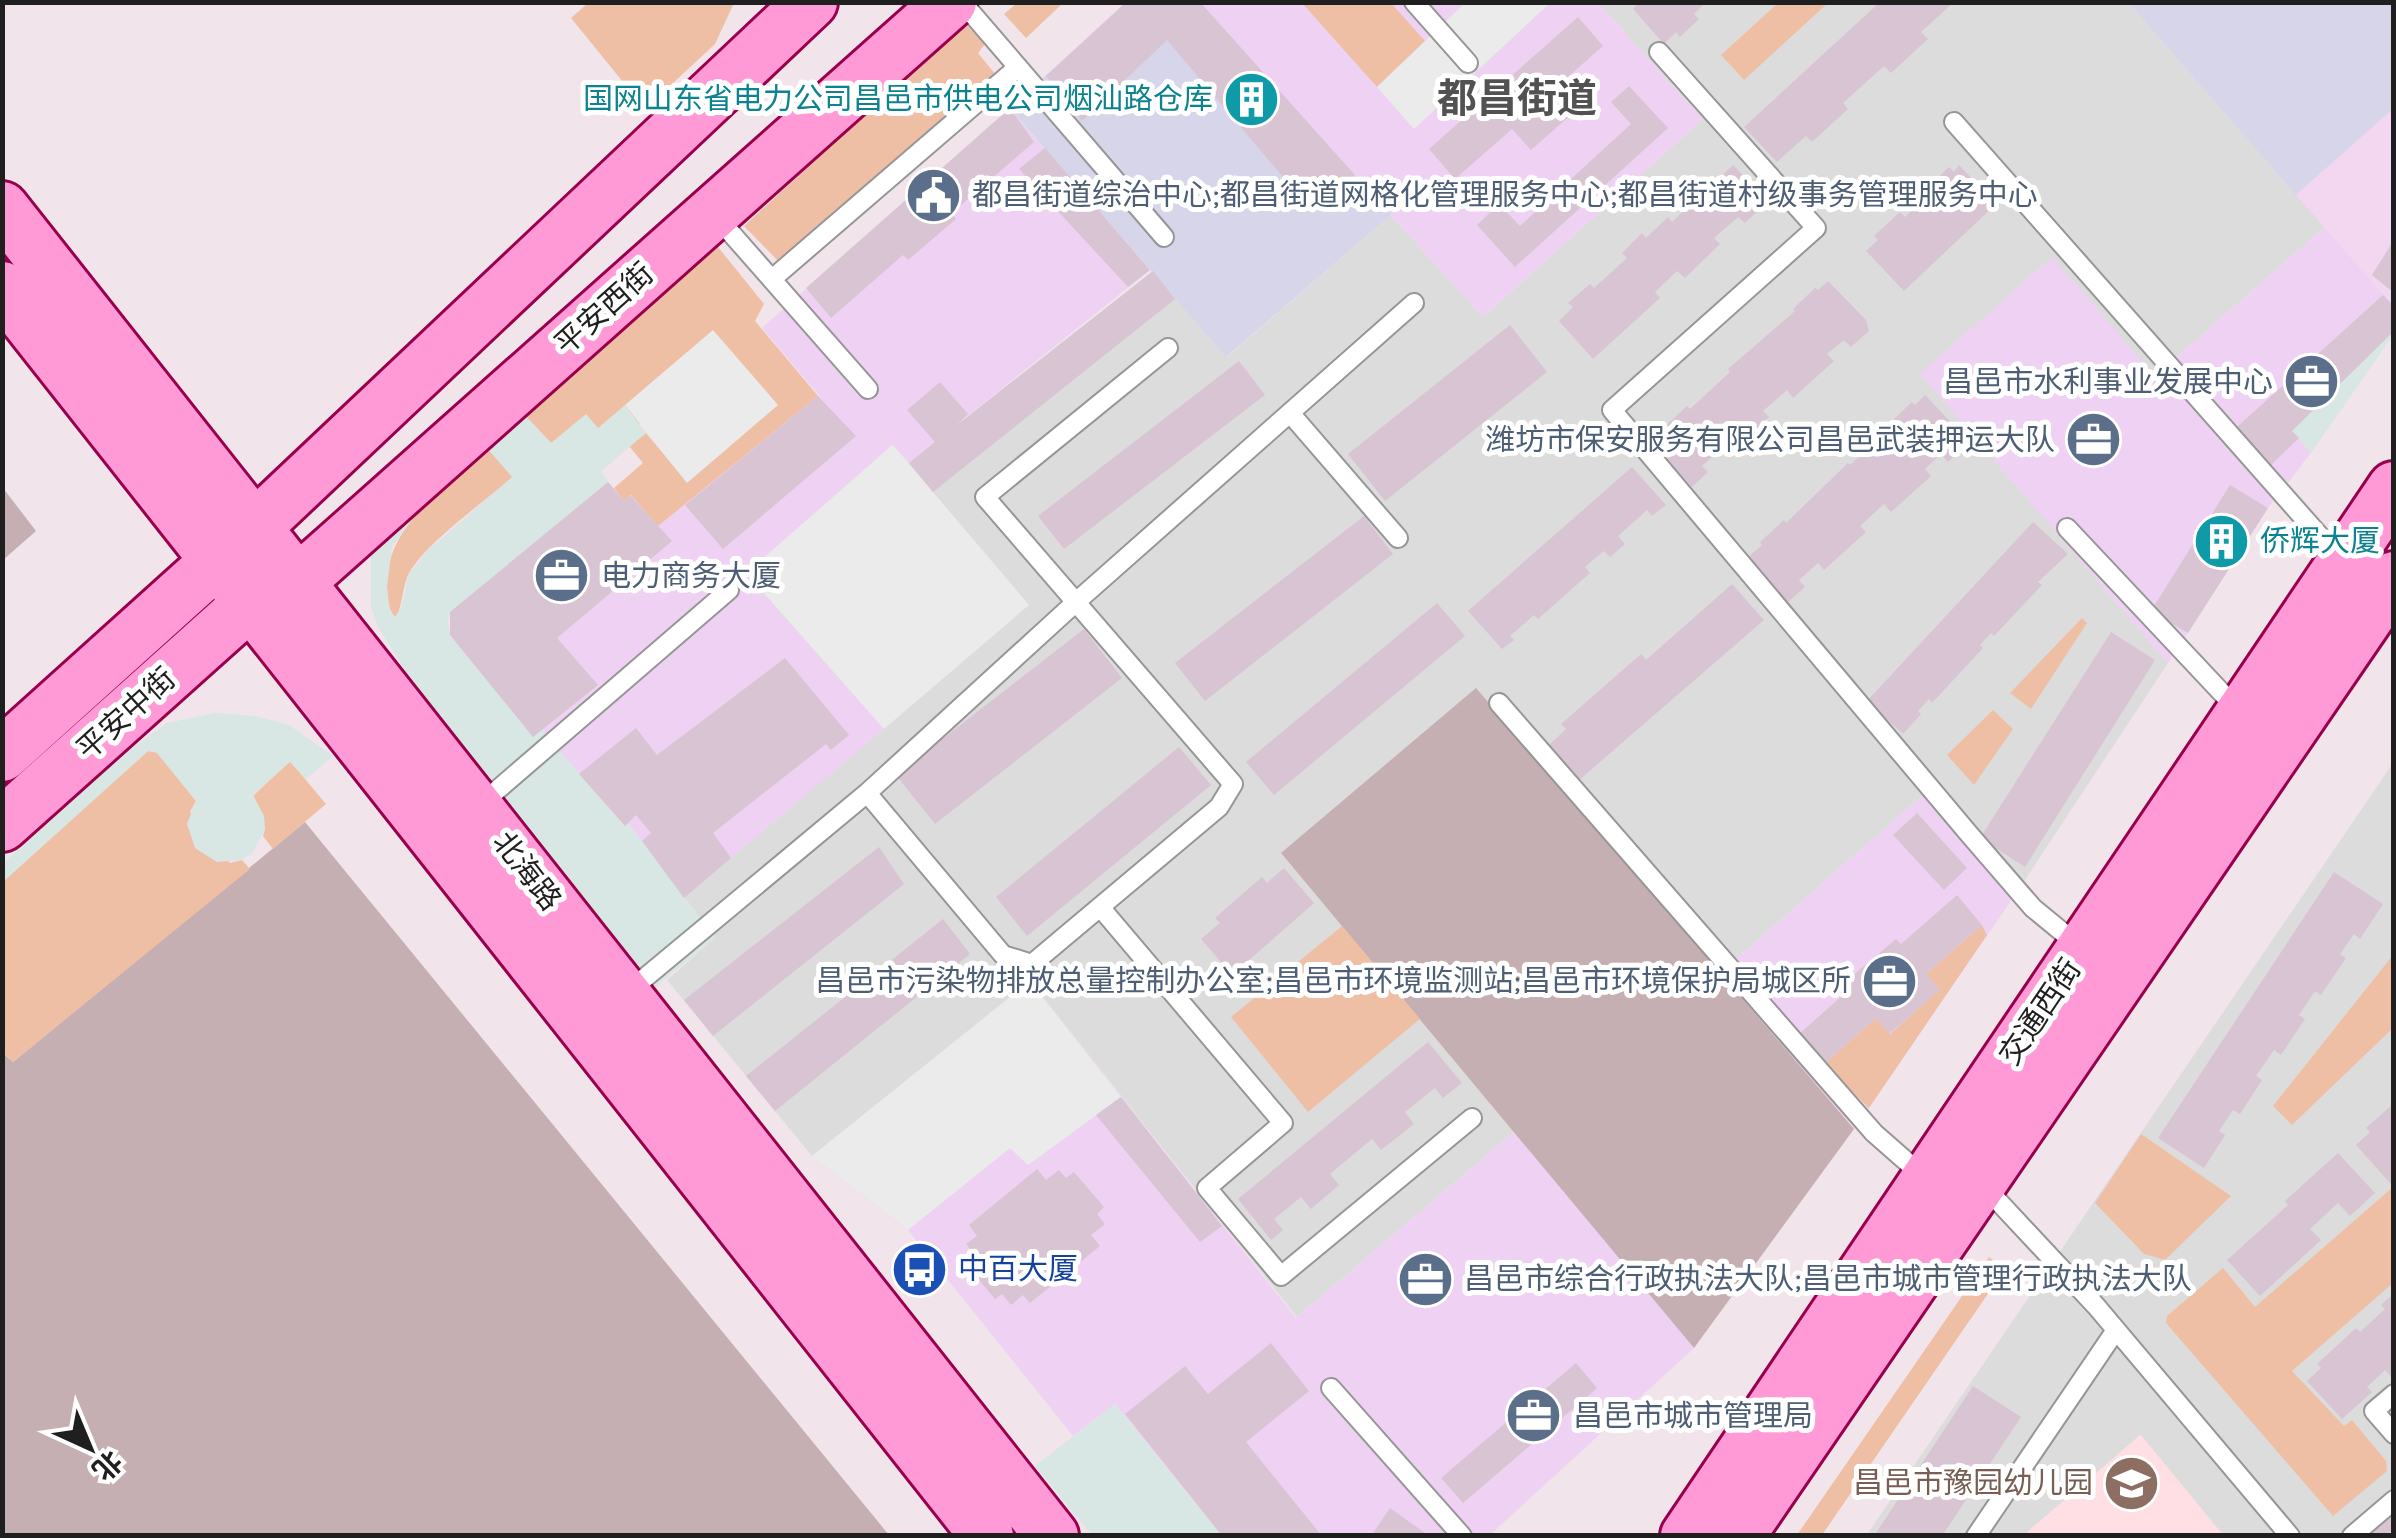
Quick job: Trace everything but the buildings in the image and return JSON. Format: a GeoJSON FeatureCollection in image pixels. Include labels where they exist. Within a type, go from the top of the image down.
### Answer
{"type":"FeatureCollection","features":[{"type":"Feature","properties":{"kind":"main road"},"geometry":{"type":"LineString","coordinates":[[237,544],[811,2]]}},
{"type":"Feature","properties":{"kind":"main road","name":"平安西街"},"geometry":{"type":"LineString","coordinates":[[250,603],[298,582],[950,2]]}},
{"type":"Feature","properties":{"kind":"main road","name":"北海路"},"geometry":{"type":"LineString","coordinates":[[2,208],[237,544],[250,603],[987,1536]]}},
{"type":"Feature","properties":{"kind":"main road","name":"北海路"},"geometry":{"type":"LineString","coordinates":[[2,288],[237,544],[298,582],[1052,1536]]}},
{"type":"Feature","properties":{"kind":"main road","name":"交通西街"},"geometry":{"type":"LineString","coordinates":[[1687,1536],[2394,488]]}},
{"type":"Feature","properties":{"kind":"main road","name":"平安中街"},"geometry":{"type":"LineString","coordinates":[[2,754],[237,544]]}},
{"type":"Feature","properties":{"kind":"main road","name":"交通西街"},"geometry":{"type":"LineString","coordinates":[[1738,1536],[2394,578]]}},
{"type":"Feature","properties":{"kind":"main road","name":"平安中街"},"geometry":{"type":"LineString","coordinates":[[2,825],[250,603]]}},
{"type":"Feature","properties":{"kind":"lane"},"geometry":{"type":"LineString","coordinates":[[962,2],[1164,237]]}},
{"type":"Feature","properties":{"kind":"lane"},"geometry":{"type":"LineString","coordinates":[[1414,2],[1468,63]]}},
{"type":"Feature","properties":{"kind":"lane"},"geometry":{"type":"LineString","coordinates":[[1658,52],[1816,228],[1612,410],[2033,908],[2083,949]]}},
{"type":"Feature","properties":{"kind":"lane"},"geometry":{"type":"LineString","coordinates":[[772,279],[1018,66]]}},
{"type":"Feature","properties":{"kind":"lane"},"geometry":{"type":"LineString","coordinates":[[1954,122],[2343,563]]}},
{"type":"Feature","properties":{"kind":"lane"},"geometry":{"type":"LineString","coordinates":[[713,212],[868,389]]}},
{"type":"Feature","properties":{"kind":"lane"},"geometry":{"type":"LineString","coordinates":[[624,994],[867,792],[1414,303]]}},
{"type":"Feature","properties":{"kind":"lane"},"geometry":{"type":"LineString","coordinates":[[867,792],[1003,955],[1032,964],[1220,807],[1233,784],[985,497],[1168,348]]}},
{"type":"Feature","properties":{"kind":"lane"},"geometry":{"type":"LineString","coordinates":[[1290,412],[1398,538]]}},
{"type":"Feature","properties":{"kind":"lane"},"geometry":{"type":"LineString","coordinates":[[2067,528],[2242,714]]}},
{"type":"Feature","properties":{"kind":"lane"},"geometry":{"type":"LineString","coordinates":[[477,808],[729,590]]}},
{"type":"Feature","properties":{"kind":"lane"},"geometry":{"type":"LineString","coordinates":[[1499,703],[1874,1133],[1927,1180]]}},
{"type":"Feature","properties":{"kind":"lane"},"geometry":{"type":"LineString","coordinates":[[1100,907],[1283,1123],[1207,1188],[1281,1276],[1472,1118]]}},
{"type":"Feature","properties":{"kind":"lane"},"geometry":{"type":"LineString","coordinates":[[1980,1182],[2116,1330],[2290,1536]]}},
{"type":"Feature","properties":{"kind":"lane"},"geometry":{"type":"LineString","coordinates":[[1976,1536],[2116,1330]]}},
{"type":"Feature","properties":{"kind":"lane"},"geometry":{"type":"LineString","coordinates":[[1331,1388],[1462,1536]]}},
{"type":"Feature","properties":{"kind":"lane"},"geometry":{"type":"LineString","coordinates":[[2394,1394],[2374,1411],[2394,1434]]}},
{"type":"Feature","properties":{"kind":"lane"},"geometry":{"type":"LineString","coordinates":[[2352,1536],[2394,1500]]}},
{"type":"Feature","properties":{"kind":"shaded area"},"geometry":{"type":"Polygon","coordinates":[[[588,2],[734,3],[715,44],[645,109],[571,18],[588,2]]]}},
{"type":"Feature","properties":{"kind":"shaded area"},"geometry":{"type":"Polygon","coordinates":[[[1017,2],[1063,3],[1026,38],[1004,14],[1017,2]]]}},
{"type":"Feature","properties":{"kind":"shaded area"},"geometry":{"type":"Polygon","coordinates":[[[1126,3],[1200,3],[1391,215],[1226,357],[1010,108],[1126,3]]]}},
{"type":"Feature","properties":{"kind":"shaded area"},"geometry":{"type":"Polygon","coordinates":[[[1200,3],[1598,3],[1703,119],[1483,317],[1200,3]]]}},
{"type":"Feature","properties":{"kind":"shaded area"},"geometry":{"type":"Polygon","coordinates":[[[1302,3],[1391,3],[1425,41],[1377,87],[1302,3]]]}},
{"type":"Feature","properties":{"kind":"shaded area"},"geometry":{"type":"Polygon","coordinates":[[[1465,3],[1550,3],[1414,129],[1377,87],[1465,3]]]}},
{"type":"Feature","properties":{"kind":"shaded area"},"geometry":{"type":"Polygon","coordinates":[[[1598,3],[2129,3],[2325,227],[2155,376],[1921,373],[2168,663],[2013,898],[1922,796],[1719,974],[1281,853],[1515,1131],[1297,1317],[1030,981],[812,1156],[667,980],[715,938],[684,898],[746,573],[909,463],[1153,271],[1227,357],[1391,215],[1483,317],[1703,119],[1598,3]]]}},
{"type":"Feature","properties":{"kind":"shaded area"},"geometry":{"type":"Polygon","coordinates":[[[1778,3],[1828,3],[1744,80],[1721,55],[1778,3]]]}},
{"type":"Feature","properties":{"kind":"shaded area"},"geometry":{"type":"Polygon","coordinates":[[[2129,3],[2393,3],[2393,109],[2296,195],[2129,3]]]}},
{"type":"Feature","properties":{"kind":"shaded area"},"geometry":{"type":"Polygon","coordinates":[[[964,23],[985,44],[978,53],[995,74],[780,263],[744,226],[964,23]]]}},
{"type":"Feature","properties":{"kind":"shaded area"},"geometry":{"type":"Polygon","coordinates":[[[1010,108],[1150,270],[909,463],[892,445],[746,574],[884,729],[684,898],[629,824],[625,826],[542,731],[533,737],[450,635],[450,612],[608,482],[624,500],[818,396],[822,399],[762,328],[1010,108]]]}},
{"type":"Feature","properties":{"kind":"shaded area"},"geometry":{"type":"Polygon","coordinates":[[[2393,109],[2393,306],[2296,195],[2393,109]]]}},
{"type":"Feature","properties":{"kind":"shaded area"},"geometry":{"type":"Polygon","coordinates":[[[2325,227],[2393,306],[2393,331],[2293,431],[2311,453],[2268,508],[2168,663],[1920,374],[2052,257],[2155,376],[2325,227]]]}},
{"type":"Feature","properties":{"kind":"shaded area"},"geometry":{"type":"Polygon","coordinates":[[[718,247],[764,304],[755,321],[818,396],[658,526],[631,495],[624,501],[614,488],[643,463],[629,446],[646,433],[687,482],[777,405],[598,429],[551,443],[526,417],[718,247]]]}},
{"type":"Feature","properties":{"kind":"shaded area"},"geometry":{"type":"Polygon","coordinates":[[[713,330],[778,405],[687,483],[625,405],[713,330]]]}},
{"type":"Feature","properties":{"kind":"shaded area"},"geometry":{"type":"Polygon","coordinates":[[[2393,331],[2393,335],[2311,453],[2292,431],[2393,331]]]}},
{"type":"Feature","properties":{"kind":"shaded area"},"geometry":{"type":"Polygon","coordinates":[[[625,405],[646,433],[601,471],[608,482],[450,612],[448,622],[450,635],[533,736],[542,730],[624,826],[628,823],[716,938],[649,992],[410,678],[378,627],[371,606],[371,553],[381,532],[433,492],[436,496],[416,514],[392,547],[387,587],[390,612],[395,617],[402,606],[408,575],[427,551],[512,477],[470,428],[522,412],[551,443],[586,414],[598,428],[625,405]]]}},
{"type":"Feature","properties":{"kind":"shaded area"},"geometry":{"type":"Polygon","coordinates":[[[893,445],[1029,605],[884,729],[746,573],[893,445]]]}},
{"type":"Feature","properties":{"kind":"shaded area"},"geometry":{"type":"Polygon","coordinates":[[[488,449],[513,477],[418,561],[407,578],[396,618],[387,589],[395,546],[406,527],[437,493],[488,449]]]}},
{"type":"Feature","properties":{"kind":"shaded area"},"geometry":{"type":"Polygon","coordinates":[[[3,488],[36,531],[2,560],[3,488]]]}},
{"type":"Feature","properties":{"kind":"shaded area"},"geometry":{"type":"Polygon","coordinates":[[[2082,618],[2087,623],[2031,709],[2010,693],[2082,618]]]}},
{"type":"Feature","properties":{"kind":"shaded area"},"geometry":{"type":"Polygon","coordinates":[[[1476,688],[1854,1129],[1694,1348],[1281,853],[1476,688]]]}},
{"type":"Feature","properties":{"kind":"shaded area"},"geometry":{"type":"Polygon","coordinates":[[[1993,710],[2013,729],[1974,785],[1947,755],[1993,710]]]}},
{"type":"Feature","properties":{"kind":"shaded area"},"geometry":{"type":"Polygon","coordinates":[[[215,713],[255,716],[289,725],[333,756],[306,779],[290,762],[253,795],[264,816],[265,829],[253,852],[242,860],[217,862],[195,848],[187,824],[196,801],[157,753],[148,751],[3,882],[3,863],[132,748],[167,723],[215,713]]]}},
{"type":"Feature","properties":{"kind":"shaded area"},"geometry":{"type":"Polygon","coordinates":[[[148,751],[157,752],[196,801],[190,812],[230,863],[242,860],[250,869],[13,1062],[3,1052],[2,882],[148,751]]]}},
{"type":"Feature","properties":{"kind":"shaded area"},"geometry":{"type":"Polygon","coordinates":[[[290,761],[326,804],[273,849],[263,836],[265,829],[253,796],[290,761]]]}},
{"type":"Feature","properties":{"kind":"shaded area"},"geometry":{"type":"Polygon","coordinates":[[[2393,763],[2393,1535],[2223,1535],[2140,1435],[2028,1532],[2030,1535],[1866,1536],[2393,763]]]}},
{"type":"Feature","properties":{"kind":"shaded area"},"geometry":{"type":"Polygon","coordinates":[[[1923,795],[2013,898],[1854,1129],[1719,974],[1923,795]]]}},
{"type":"Feature","properties":{"kind":"shaded area"},"geometry":{"type":"Polygon","coordinates":[[[305,822],[889,1535],[3,1535],[2,1052],[13,1062],[305,822]]]}},
{"type":"Feature","properties":{"kind":"shaded area"},"geometry":{"type":"Polygon","coordinates":[[[1982,925],[1987,935],[1869,1108],[1824,1064],[1876,1018],[1890,1034],[1939,990],[1926,974],[1982,925]]]}},
{"type":"Feature","properties":{"kind":"shaded area"},"geometry":{"type":"Polygon","coordinates":[[[1342,926],[1420,1019],[1308,1112],[1231,1017],[1342,926]]]}},
{"type":"Feature","properties":{"kind":"shaded area"},"geometry":{"type":"Polygon","coordinates":[[[2393,955],[2393,1028],[2292,1125],[2273,1106],[2393,955]]]}},
{"type":"Feature","properties":{"kind":"shaded area"},"geometry":{"type":"Polygon","coordinates":[[[1030,981],[1296,1318],[1515,1131],[1694,1348],[1490,1535],[1222,1535],[1115,1404],[1073,1436],[908,1230],[812,1156],[1030,981]]]}},
{"type":"Feature","properties":{"kind":"shaded area"},"geometry":{"type":"Polygon","coordinates":[[[1030,981],[1121,1097],[1028,1165],[1010,1148],[908,1230],[812,1156],[1030,981]]]}},
{"type":"Feature","properties":{"kind":"shaded area"},"geometry":{"type":"Polygon","coordinates":[[[2141,1134],[2231,1196],[2165,1260],[2144,1254],[2095,1203],[2141,1134]]]}},
{"type":"Feature","properties":{"kind":"shaded area"},"geometry":{"type":"Polygon","coordinates":[[[2393,1187],[2393,1283],[2292,1371],[2344,1426],[2352,1420],[2386,1461],[2387,1471],[2333,1516],[2166,1323],[2167,1316],[2223,1268],[2255,1307],[2393,1187]]]}},
{"type":"Feature","properties":{"kind":"shaded area"},"geometry":{"type":"Polygon","coordinates":[[[1989,1257],[2005,1269],[1822,1535],[1797,1535],[1989,1257]]]}},
{"type":"Feature","properties":{"kind":"shaded area"},"geometry":{"type":"Polygon","coordinates":[[[1115,1404],[1221,1535],[1092,1535],[1035,1466],[1115,1404]]]}},
{"type":"Feature","properties":{"kind":"shaded area","name":"昌邑市豫园幼儿园"},"geometry":{"type":"Polygon","coordinates":[[[2141,1435],[2223,1535],[2027,1532],[2141,1435]]]}},
{"type":"Feature","properties":{"kind":"place","name":"国网山东省电力公司昌邑市供电公司烟汕路仓库"},"geometry":{"type":"Point","coordinates":[1252,99]}},
{"type":"Feature","properties":{"kind":"place","name":"都昌街道综治中心;都昌街道网格化管理服务中心;都昌街道村级事务管理服务中心"},"geometry":{"type":"Point","coordinates":[933,195]}},
{"type":"Feature","properties":{"kind":"place","name":"昌邑市水利事业发展中心"},"geometry":{"type":"Point","coordinates":[2312,382]}},
{"type":"Feature","properties":{"kind":"place","name":"潍坊市保安服务有限公司昌邑武装押运大队"},"geometry":{"type":"Point","coordinates":[2094,440]}},
{"type":"Feature","properties":{"kind":"place","name":"侨辉大厦"},"geometry":{"type":"Point","coordinates":[2221,541]}},
{"type":"Feature","properties":{"kind":"place","name":"电力商务大厦"},"geometry":{"type":"Point","coordinates":[562,576]}},
{"type":"Feature","properties":{"kind":"place","name":"昌邑市污染物排放总量控制办公室;昌邑市环境监测站;昌邑市环境保护局城区所"},"geometry":{"type":"Point","coordinates":[1890,981]}},
{"type":"Feature","properties":{"kind":"place","name":"中百大厦"},"geometry":{"type":"Point","coordinates":[919,1269]}},
{"type":"Feature","properties":{"kind":"place","name":"昌邑市综合行政执法大队;昌邑市城市管理行政执法大队"},"geometry":{"type":"Point","coordinates":[1425,1279]}},
{"type":"Feature","properties":{"kind":"place","name":"昌邑市城市管理局"},"geometry":{"type":"Point","coordinates":[1534,1416]}},
{"type":"Feature","properties":{"kind":"place","name":"昌邑市豫园幼儿园"},"geometry":{"type":"Point","coordinates":[2132,1483]}},
{"type":"Feature","properties":{"kind":"district","name":"都昌街道"},"geometry":{"type":"Point","coordinates":[1517,98]}}]}
